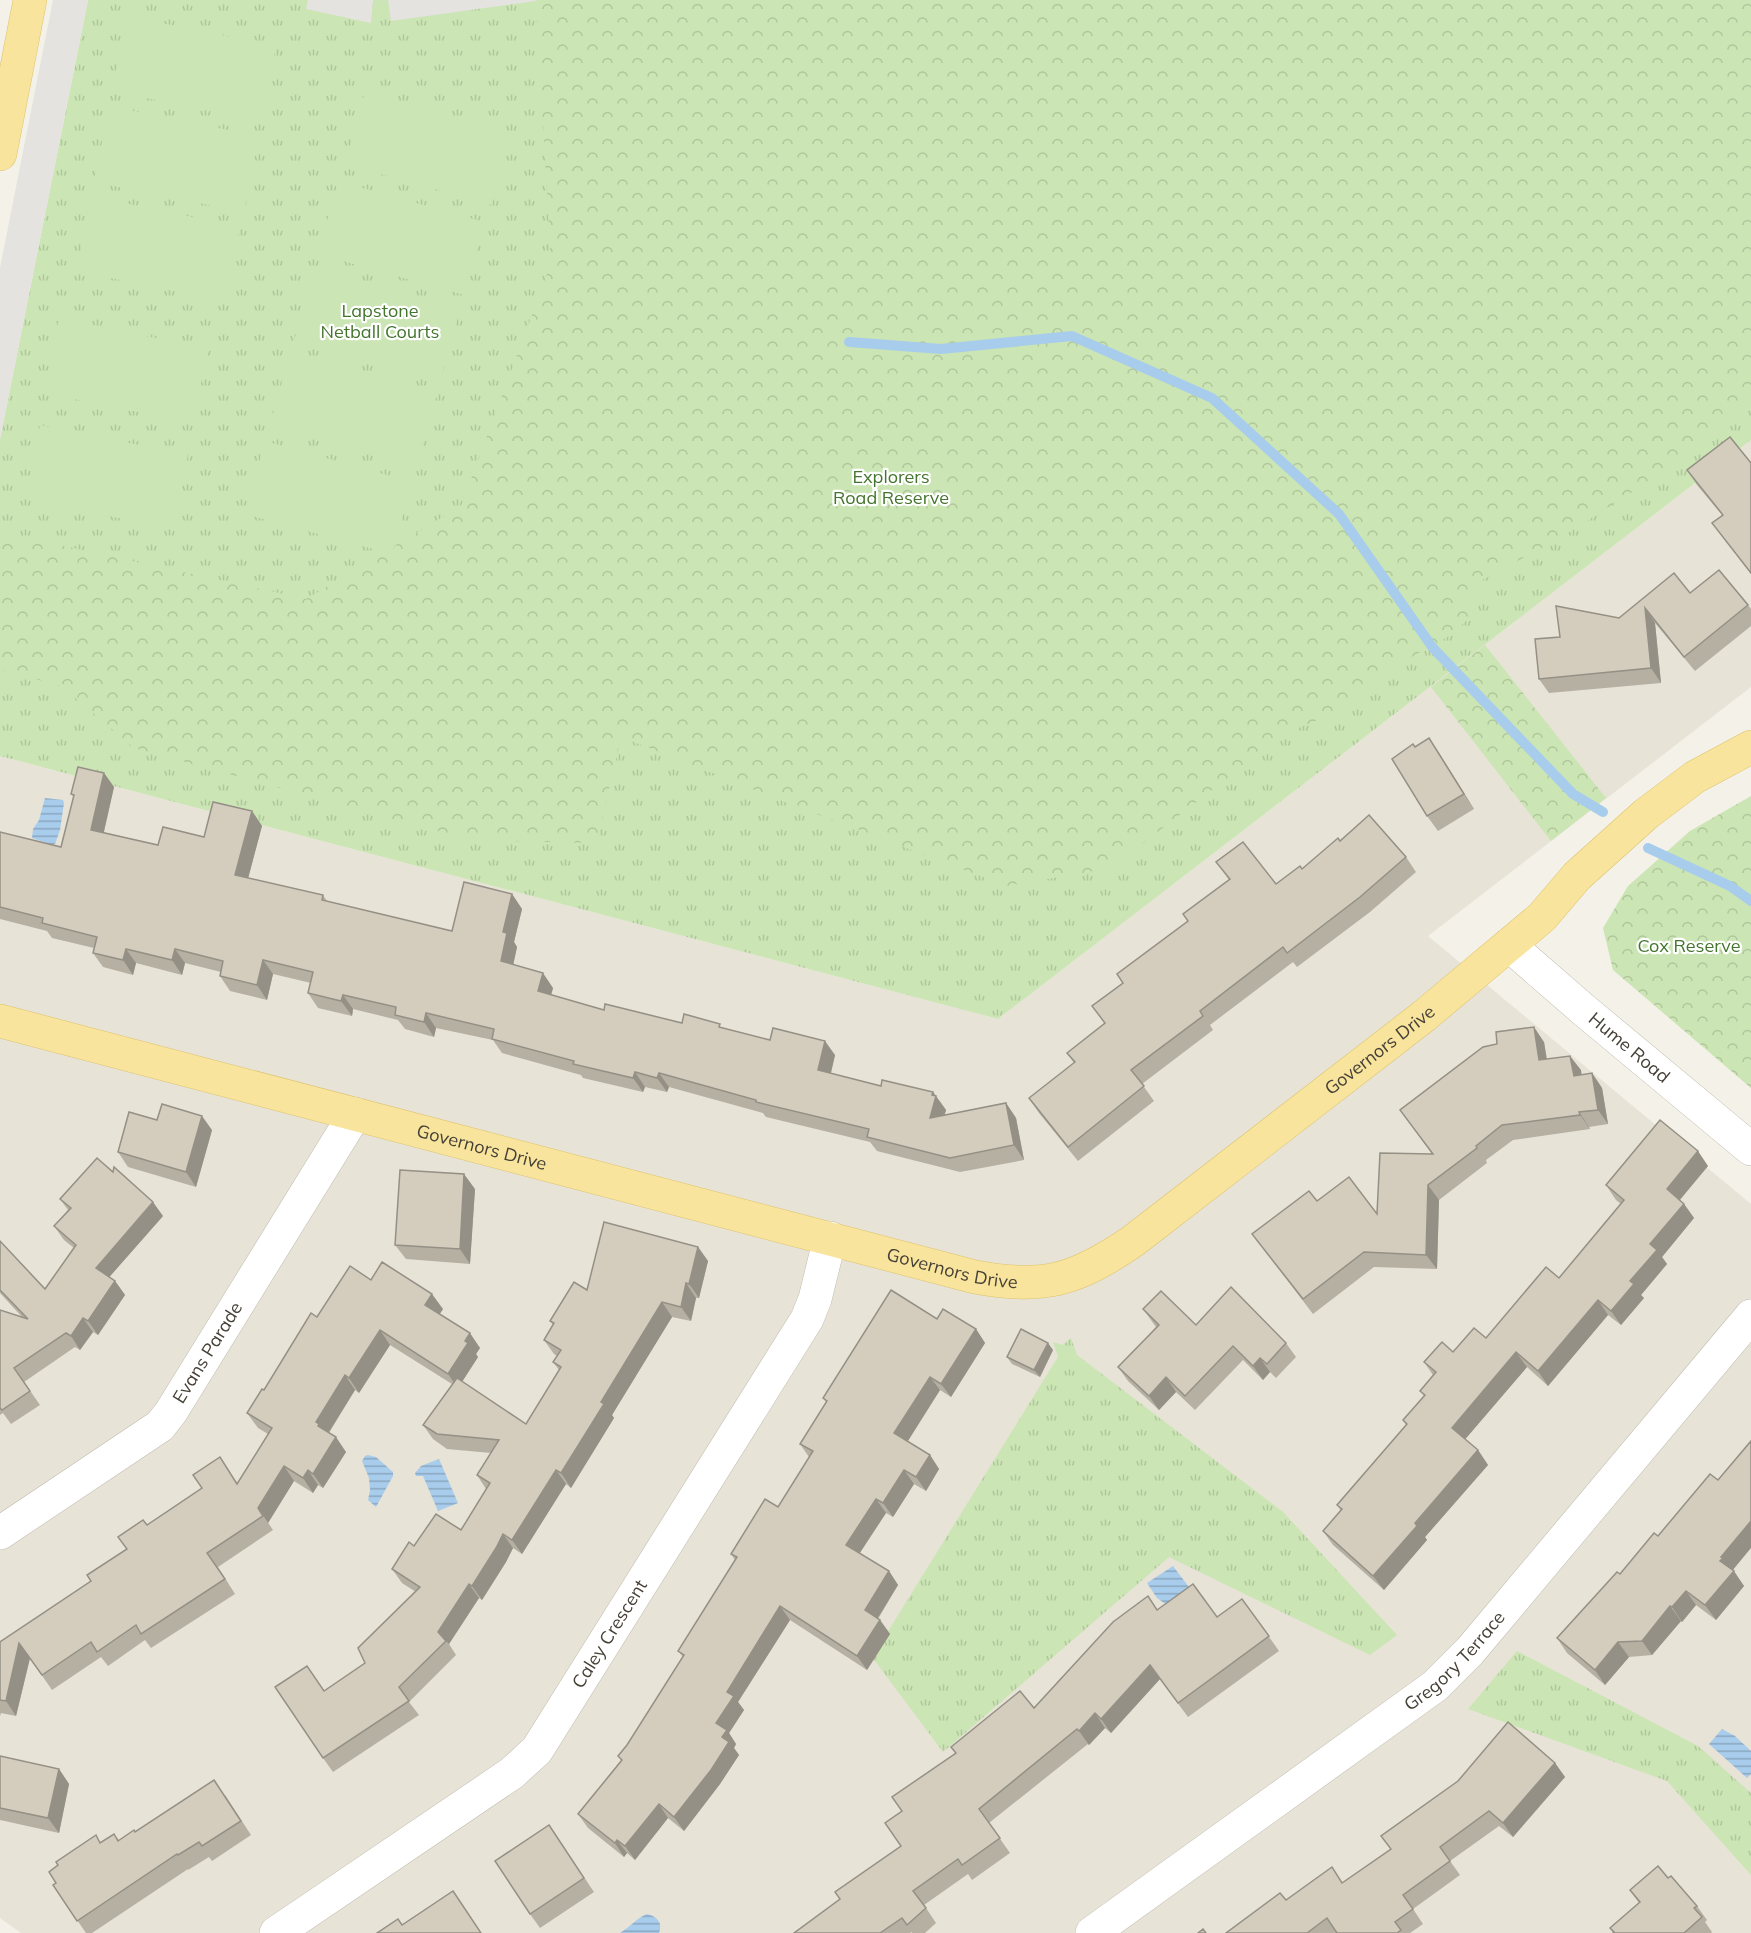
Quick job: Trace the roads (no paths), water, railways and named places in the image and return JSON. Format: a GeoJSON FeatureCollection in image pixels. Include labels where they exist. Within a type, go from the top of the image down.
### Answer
{"type":"FeatureCollection","features":[{"type":"Feature","properties":{"kind":"main road"},"geometry":{"type":"LineString","coordinates":[[0,154],[30,0]]}},
{"type":"Feature","properties":{"kind":"main road","name":"Governors Drive"},"geometry":{"type":"LineString","coordinates":[[0,1021],[975,1276],[1027,1283],[1049,1281],[1088,1268],[1133,1241],[1424,1016],[1542,917],[1577,876],[1646,814],[1695,777],[1751,747]]}},
{"type":"Feature","properties":{"kind":"street","name":"Hume Road"},"geometry":{"type":"LineString","coordinates":[[1509,945],[1751,1149]]}},
{"type":"Feature","properties":{"kind":"street","name":"Evans Parade"},"geometry":{"type":"LineString","coordinates":[[0,1533],[160,1426],[171,1412],[355,1114]]}},
{"type":"Feature","properties":{"kind":"street","name":"Caley Crescent"},"geometry":{"type":"LineString","coordinates":[[276,1933],[512,1773],[537,1750],[807,1320],[815,1299],[830,1238]]}},
{"type":"Feature","properties":{"kind":"street","name":"Gregory Terrace"},"geometry":{"type":"LineString","coordinates":[[1092,1933],[1434,1686],[1470,1651],[1751,1316]]}},
{"type":"Feature","properties":{"kind":"water"},"geometry":{"type":"Polygon","coordinates":[[[45,798],[63,800],[64,803],[60,830],[55,844],[52,845],[32,838],[33,829],[39,820],[45,798]]]}},
{"type":"Feature","properties":{"kind":"water"},"geometry":{"type":"Polygon","coordinates":[[[368,1455],[376,1457],[393,1472],[376,1507],[368,1500],[369,1478],[362,1461],[368,1455]]]}},
{"type":"Feature","properties":{"kind":"water"},"geometry":{"type":"Polygon","coordinates":[[[439,1459],[458,1503],[438,1511],[423,1476],[416,1476],[415,1473],[421,1466],[439,1459]]]}},
{"type":"Feature","properties":{"kind":"water"},"geometry":{"type":"Polygon","coordinates":[[[1173,1566],[1198,1599],[1178,1613],[1157,1598],[1147,1583],[1173,1566]]]}},
{"type":"Feature","properties":{"kind":"water"},"geometry":{"type":"Polygon","coordinates":[[[1722,1729],[1735,1736],[1751,1751],[1751,1774],[1747,1778],[1709,1744],[1722,1729]]]}},
{"type":"Feature","properties":{"kind":"water"},"geometry":{"type":"Polygon","coordinates":[[[647,1914],[658,1920],[659,1933],[620,1933],[640,1917],[647,1914]]]}},
{"type":"Feature","properties":{"kind":"waterway"},"geometry":{"type":"LineString","coordinates":[[849,342],[941,349],[1072,336],[1212,398],[1339,514],[1433,648],[1573,794],[1603,812]]}},
{"type":"Feature","properties":{"kind":"waterway"},"geometry":{"type":"LineString","coordinates":[[1648,848],[1730,886],[1751,901]]}},
{"type":"Feature","properties":{"kind":"park label","name":"Lapstone Netball Courts"},"geometry":{"type":"Point","coordinates":[380,321]}},
{"type":"Feature","properties":{"kind":"park label","name":"Explorers Road Reserve"},"geometry":{"type":"Point","coordinates":[891,487]}},
{"type":"Feature","properties":{"kind":"park label","name":"Cox Reserve"},"geometry":{"type":"Point","coordinates":[1689,946]}}]}
